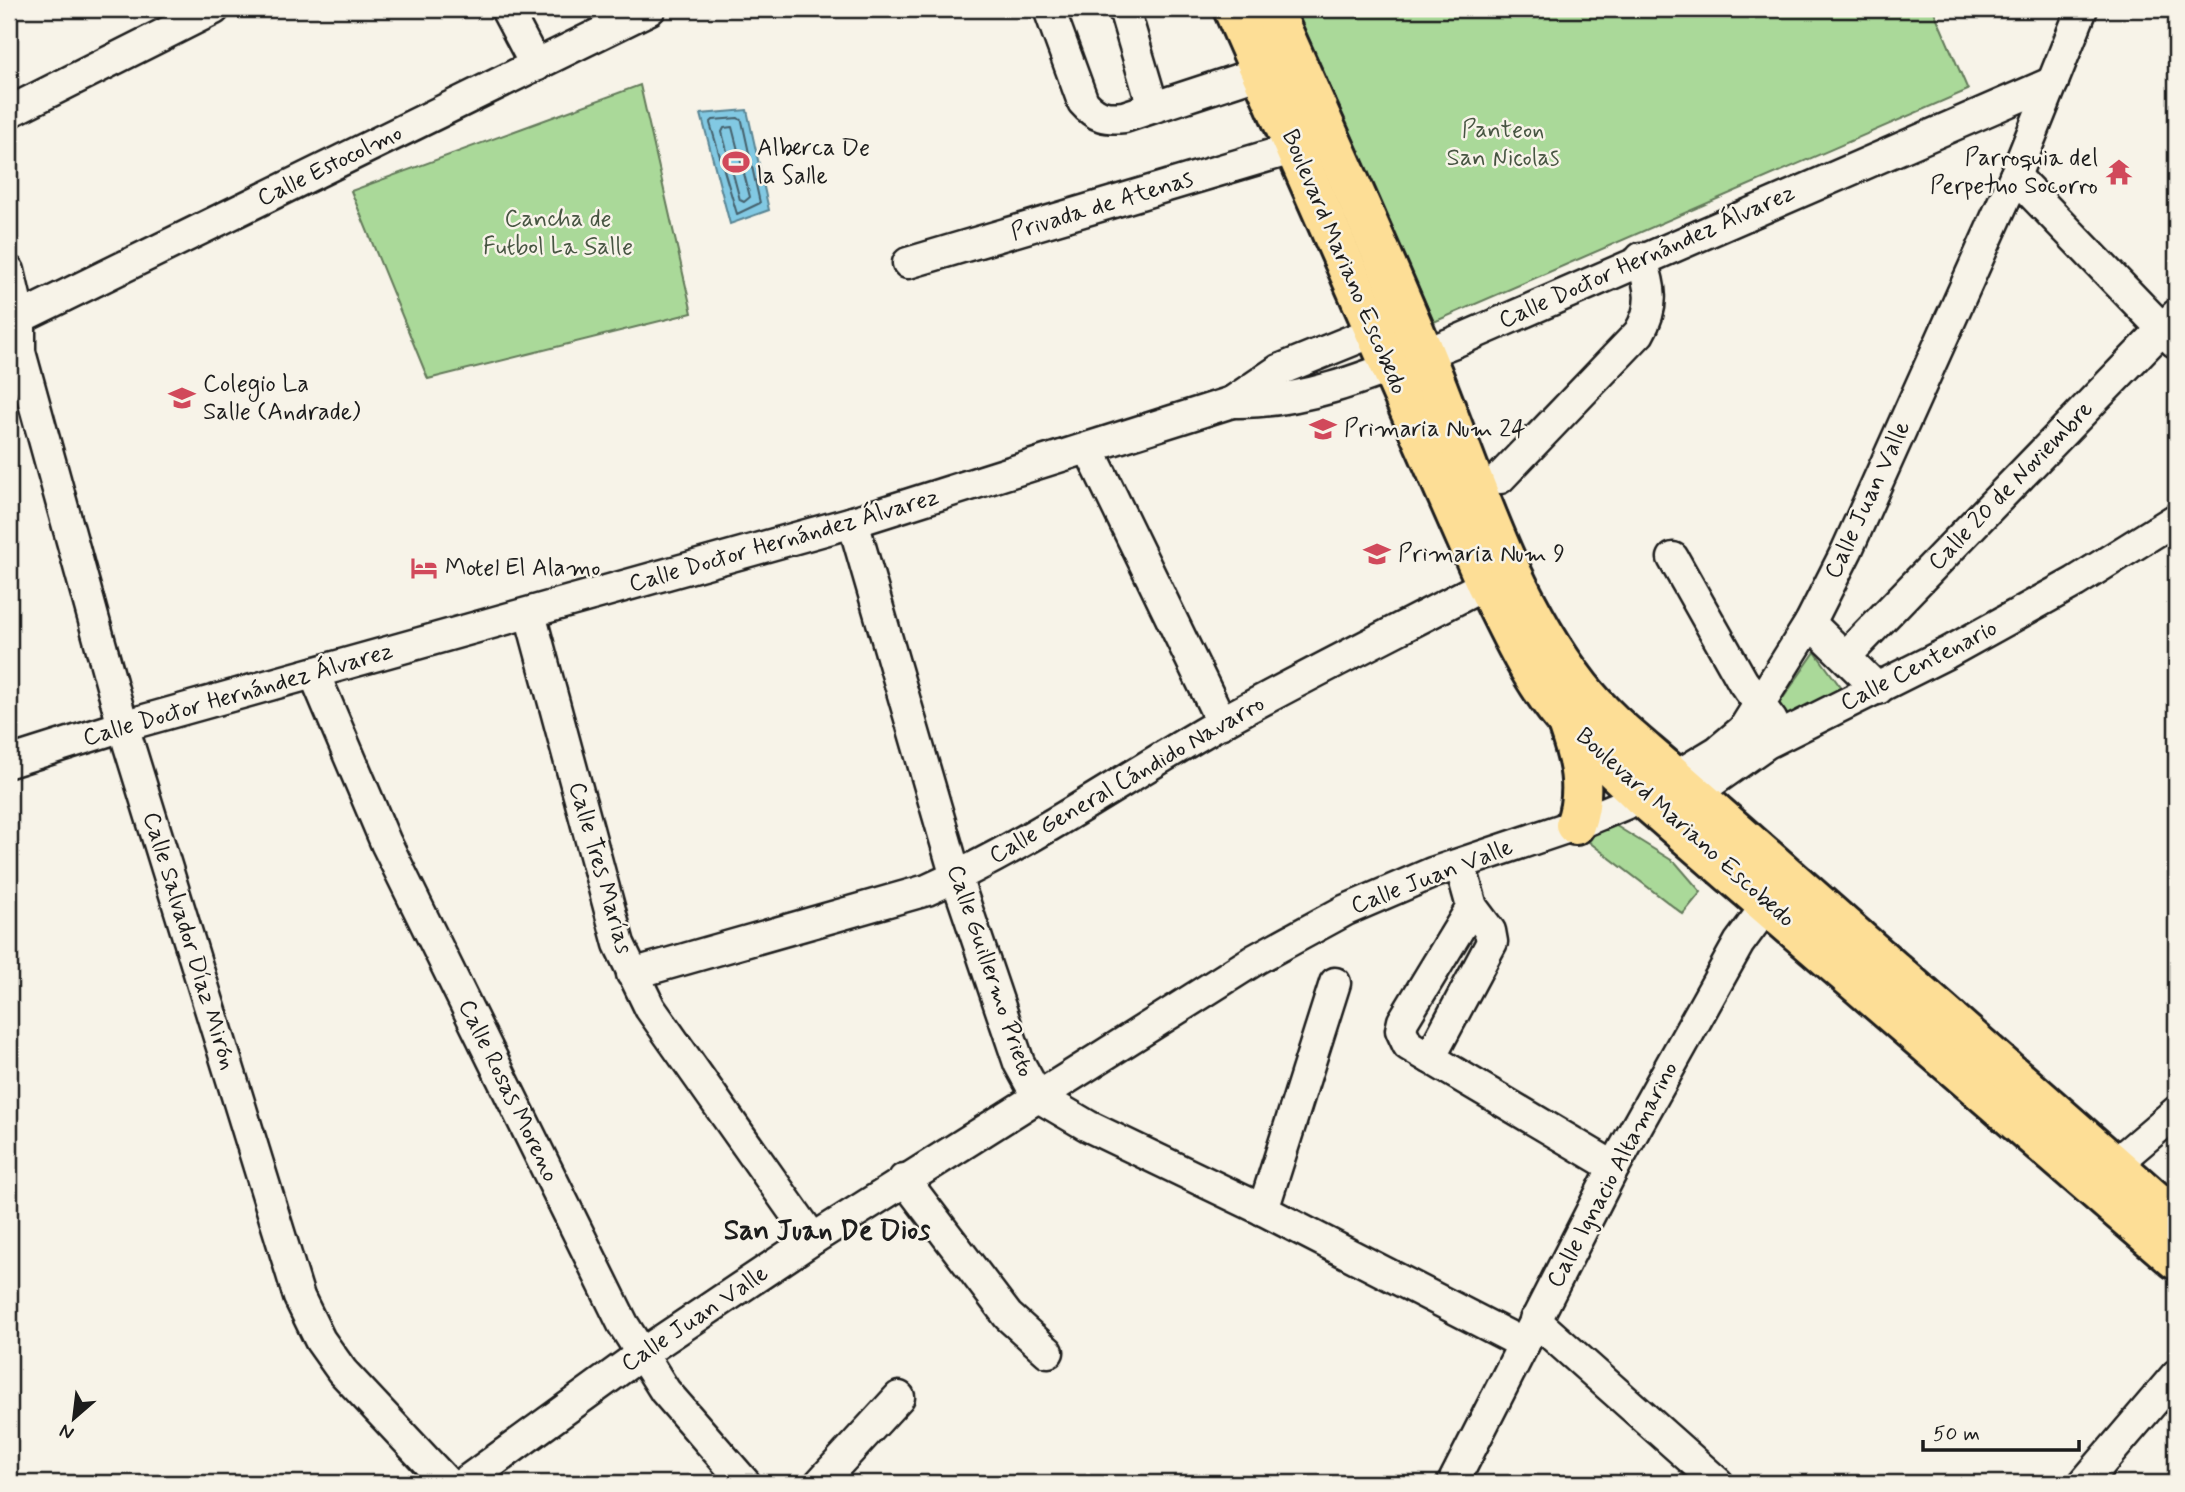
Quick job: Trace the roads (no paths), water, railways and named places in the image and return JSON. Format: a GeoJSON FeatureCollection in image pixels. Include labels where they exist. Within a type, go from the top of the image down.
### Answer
{"type":"FeatureCollection","features":[{"type":"Feature","properties":{"kind":"main road","name":"Boulevard Mariano Escobedo"},"geometry":{"type":"LineString","coordinates":[[1233,9],[1388,367],[1486,584],[1529,668],[1566,722],[1669,796],[1779,890],[2115,1164],[2176,1219]]}},
{"type":"Feature","properties":{"kind":"main road","name":"Boulevard Mariano Escobedo"},"geometry":{"type":"LineString","coordinates":[[1273,9],[1424,354],[1469,473],[1539,626],[1582,690],[1669,796]]}},
{"type":"Feature","properties":{"kind":"main road"},"geometry":{"type":"LineString","coordinates":[[1566,722],[1583,787],[1582,806],[1575,825]]}},
{"type":"Feature","properties":{"kind":"main road","name":"Boulevard Mariano Escobedo"},"geometry":{"type":"LineString","coordinates":[[1779,890],[2176,1260]]}},
{"type":"Feature","properties":{"kind":"street"},"geometry":{"type":"LineString","coordinates":[[9,112],[214,9]]}},
{"type":"Feature","properties":{"kind":"street"},"geometry":{"type":"LineString","coordinates":[[506,9],[536,66]]}},
{"type":"Feature","properties":{"kind":"street","name":"Calle Estocolmo"},"geometry":{"type":"LineString","coordinates":[[14,333],[650,9]]}},
{"type":"Feature","properties":{"kind":"street"},"geometry":{"type":"LineString","coordinates":[[1049,9],[1074,84],[1092,113],[1106,119],[1124,117],[1261,72]]}},
{"type":"Feature","properties":{"kind":"street"},"geometry":{"type":"LineString","coordinates":[[1124,9],[1153,107]]}},
{"type":"Feature","properties":{"kind":"street","name":"Calle Juan Valle"},"geometry":{"type":"LineString","coordinates":[[464,1483],[640,1355],[904,1179],[1301,934],[1346,910],[1460,864],[1669,796],[1743,730],[1760,707],[1810,623],[1847,550],[2015,176],[2082,9]]}},
{"type":"Feature","properties":{"kind":"street","name":"Calle Doctor Hernández Álvarez"},"geometry":{"type":"LineString","coordinates":[[1232,402],[1258,403],[1301,396],[1357,380],[1424,354],[2053,82]]}},
{"type":"Feature","properties":{"kind":"street","name":"Privada de Atenas"},"geometry":{"type":"LineString","coordinates":[[908,263],[1295,148]]}},
{"type":"Feature","properties":{"kind":"street"},"geometry":{"type":"LineString","coordinates":[[2015,176],[2172,329]]}},
{"type":"Feature","properties":{"kind":"street"},"geometry":{"type":"LineString","coordinates":[[1500,478],[1639,333],[1651,305],[1651,288],[1641,258]]}},
{"type":"Feature","properties":{"kind":"street","name":"Calle Salvador Díaz Mirón"},"geometry":{"type":"LineString","coordinates":[[9,271],[14,333],[123,726],[299,1297],[320,1339],[342,1371],[447,1483]]}},
{"type":"Feature","properties":{"kind":"street"},"geometry":{"type":"LineString","coordinates":[[2172,329],[2176,290]]}},
{"type":"Feature","properties":{"kind":"street","name":"Calle Doctor Hernández Álvarez"},"geometry":{"type":"LineString","coordinates":[[9,761],[123,726],[853,522],[1089,450],[1232,402],[1279,370],[1408,317]]}},
{"type":"Feature","properties":{"kind":"street","name":"Calle 20 de Noviembre"},"geometry":{"type":"LineString","coordinates":[[1846,656],[2172,329]]}},
{"type":"Feature","properties":{"kind":"street"},"geometry":{"type":"LineString","coordinates":[[1089,450],[1222,723]]}},
{"type":"Feature","properties":{"kind":"street","name":"Calle Centenario"},"geometry":{"type":"LineString","coordinates":[[1669,796],[1878,689],[2075,582],[2176,519]]}},
{"type":"Feature","properties":{"kind":"street","name":"Calle Guillermo Prieto"},"geometry":{"type":"LineString","coordinates":[[853,522],[956,877],[1019,1063],[1037,1096],[1088,1126],[1263,1210],[1530,1332],[1718,1483]]}},
{"type":"Feature","properties":{"kind":"street"},"geometry":{"type":"LineString","coordinates":[[1673,558],[1760,707],[1784,735]]}},
{"type":"Feature","properties":{"kind":"street","name":"Calle General Cándido Navarro"},"geometry":{"type":"LineString","coordinates":[[632,974],[927,890],[956,877],[997,857],[1222,723],[1486,584]]}},
{"type":"Feature","properties":{"kind":"street","name":"Calle Tres Marías"},"geometry":{"type":"LineString","coordinates":[[530,614],[619,944],[632,974],[650,1008],[813,1239]]}},
{"type":"Feature","properties":{"kind":"street"},"geometry":{"type":"LineString","coordinates":[[1810,623],[1878,689]]}},
{"type":"Feature","properties":{"kind":"street","name":"Calle Rosas Moreno"},"geometry":{"type":"LineString","coordinates":[[314,673],[386,843],[640,1355],[665,1391],[745,1483]]}},
{"type":"Feature","properties":{"kind":"street"},"geometry":{"type":"LineString","coordinates":[[1430,1058],[1492,942],[1490,931],[1472,907],[1460,864]]}},
{"type":"Feature","properties":{"kind":"street","name":"Calle Ignacio Altamarino"},"geometry":{"type":"LineString","coordinates":[[1453,1483],[1614,1167],[1739,943],[1779,890]]}},
{"type":"Feature","properties":{"kind":"street"},"geometry":{"type":"LineString","coordinates":[[1472,907],[1403,1021],[1401,1030],[1408,1045],[1614,1167]]}},
{"type":"Feature","properties":{"kind":"street"},"geometry":{"type":"LineString","coordinates":[[1263,1210],[1335,983]]}},
{"type":"Feature","properties":{"kind":"street"},"geometry":{"type":"LineString","coordinates":[[2115,1164],[2176,1112]]}},
{"type":"Feature","properties":{"kind":"street"},"geometry":{"type":"LineString","coordinates":[[904,1179],[1008,1316],[1048,1352]]}},
{"type":"Feature","properties":{"kind":"street"},"geometry":{"type":"LineString","coordinates":[[2091,1481],[2176,1375]]}},
{"type":"Feature","properties":{"kind":"street"},"geometry":{"type":"LineString","coordinates":[[820,1483],[900,1396]]}},
{"type":"Feature","properties":{"kind":"water","name":"Alberca De la Salle"},"geometry":{"type":"Polygon","coordinates":[[[747,110],[769,210],[730,224],[701,114],[747,110]]]}},
{"type":"Feature","properties":{"kind":"place","name":"Alberca De la Salle"},"geometry":{"type":"Point","coordinates":[736,162]}},
{"type":"Feature","properties":{"kind":"place","name":"Parroquia del Perpetuo Socorro"},"geometry":{"type":"Point","coordinates":[2119,172]}},
{"type":"Feature","properties":{"kind":"place","name":"Colegio La Salle (Andrade)"},"geometry":{"type":"Point","coordinates":[182,398]}},
{"type":"Feature","properties":{"kind":"place","name":"Primaria Num 24"},"geometry":{"type":"Point","coordinates":[1323,429]}},
{"type":"Feature","properties":{"kind":"place","name":"Primaria Num 9"},"geometry":{"type":"Point","coordinates":[1377,554]}},
{"type":"Feature","properties":{"kind":"place","name":"Motel El Alamo"},"geometry":{"type":"Point","coordinates":[424,568]}},
{"type":"Feature","properties":{"kind":"district","name":"San Juan De Dios"},"geometry":{"type":"Point","coordinates":[827,1231]}},
{"type":"Feature","properties":{"kind":"park label","name":"Panteon San Nicolas"},"geometry":{"type":"Point","coordinates":[1503,144]}},
{"type":"Feature","properties":{"kind":"park label","name":"Cancha de Futbol La Salle"},"geometry":{"type":"Point","coordinates":[558,233]}}]}
